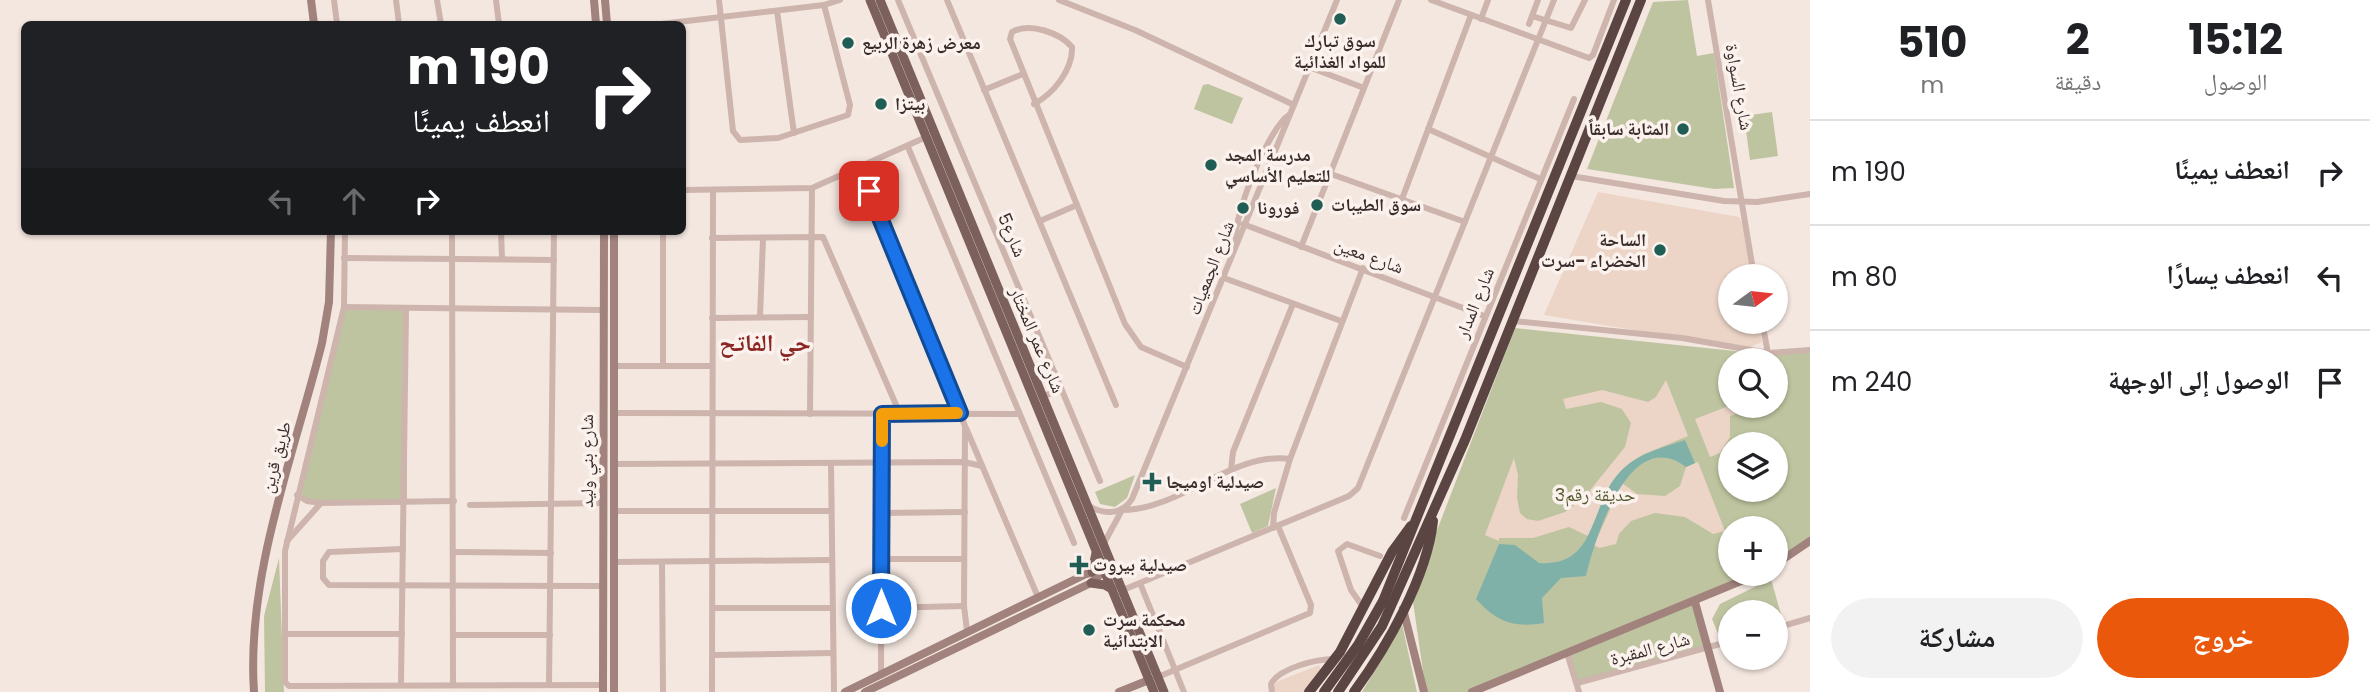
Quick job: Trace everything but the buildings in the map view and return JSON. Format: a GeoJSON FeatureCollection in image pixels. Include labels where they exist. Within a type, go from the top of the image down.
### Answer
{"type":"FeatureCollection","features":[{"type":"Feature","properties":{"kind":"highway"},"geometry":{"type":"LineString","coordinates":[[1324,692],[1371,623],[1418,519],[1626,0]]}},
{"type":"Feature","properties":{"kind":"highway"},"geometry":{"type":"LineString","coordinates":[[1338,692],[1381,626],[1434,510],[1513,321],[1641,0]]}},
{"type":"Feature","properties":{"kind":"highway"},"geometry":{"type":"LineString","coordinates":[[1354,692],[1403,610],[1424,557],[1434,510]]}},
{"type":"Feature","properties":{"kind":"highway"},"geometry":{"type":"LineString","coordinates":[[1309,692],[1335,659],[1365,608],[1396,545],[1418,519]]}},
{"type":"Feature","properties":{"kind":"main road"},"geometry":{"type":"LineString","coordinates":[[870,0],[924,138],[1109,568],[1123,590],[1154,678],[1154,692]]}},
{"type":"Feature","properties":{"kind":"main road","name":"شارع عمر المختار"},"geometry":{"type":"LineString","coordinates":[[880,0],[1088,505],[1100,546]]}},
{"type":"Feature","properties":{"kind":"main road"},"geometry":{"type":"LineString","coordinates":[[1092,572],[1100,546]]}},
{"type":"Feature","properties":{"kind":"main road"},"geometry":{"type":"LineString","coordinates":[[1109,568],[1113,590],[1154,678],[1164,692]]}},
{"type":"Feature","properties":{"kind":"main road"},"geometry":{"type":"LineString","coordinates":[[1091,583],[1105,585],[1113,590]]}},
{"type":"Feature","properties":{"kind":"street"},"geometry":{"type":"LineString","coordinates":[[311,0],[314,21]]}},
{"type":"Feature","properties":{"kind":"street"},"geometry":{"type":"LineString","coordinates":[[334,0],[337,21]]}},
{"type":"Feature","properties":{"kind":"street"},"geometry":{"type":"LineString","coordinates":[[396,0],[399,21]]}},
{"type":"Feature","properties":{"kind":"street"},"geometry":{"type":"LineString","coordinates":[[436,0],[440,21]]}},
{"type":"Feature","properties":{"kind":"street"},"geometry":{"type":"LineString","coordinates":[[496,0],[499,21]]}},
{"type":"Feature","properties":{"kind":"street"},"geometry":{"type":"LineString","coordinates":[[594,0],[596,21]]}},
{"type":"Feature","properties":{"kind":"street"},"geometry":{"type":"LineString","coordinates":[[605,0],[607,21]]}},
{"type":"Feature","properties":{"kind":"street"},"geometry":{"type":"LineString","coordinates":[[719,0],[734,135],[740,140],[761,140],[794,133],[845,117],[850,111],[824,5]]}},
{"type":"Feature","properties":{"kind":"street"},"geometry":{"type":"LineString","coordinates":[[686,23],[721,16],[824,5],[840,0]]}},
{"type":"Feature","properties":{"kind":"street","name":"شارع5"},"geometry":{"type":"LineString","coordinates":[[898,0],[1100,481]]}},
{"type":"Feature","properties":{"kind":"street"},"geometry":{"type":"LineString","coordinates":[[947,0],[1116,405]]}},
{"type":"Feature","properties":{"kind":"street"},"geometry":{"type":"LineString","coordinates":[[1059,0],[1135,30],[1294,106]]}},
{"type":"Feature","properties":{"kind":"street","name":"شارع الجمعيات"},"geometry":{"type":"LineString","coordinates":[[1100,546],[1132,499],[1337,0]]}},
{"type":"Feature","properties":{"kind":"street"},"geometry":{"type":"LineString","coordinates":[[1301,247],[1399,0]]}},
{"type":"Feature","properties":{"kind":"street"},"geometry":{"type":"LineString","coordinates":[[1430,0],[1591,58],[1614,0]]}},
{"type":"Feature","properties":{"kind":"street"},"geometry":{"type":"LineString","coordinates":[[1481,19],[1488,0]]}},
{"type":"Feature","properties":{"kind":"street"},"geometry":{"type":"LineString","coordinates":[[1530,24],[1538,0]]}},
{"type":"Feature","properties":{"kind":"street"},"geometry":{"type":"LineString","coordinates":[[1123,590],[1349,496],[1358,488],[1554,0]]}},
{"type":"Feature","properties":{"kind":"street"},"geometry":{"type":"LineString","coordinates":[[1532,16],[1573,27],[1585,0]]}},
{"type":"Feature","properties":{"kind":"street","name":"شارع السواوة"},"geometry":{"type":"LineString","coordinates":[[1708,0],[1753,264]]}},
{"type":"Feature","properties":{"kind":"street"},"geometry":{"type":"LineString","coordinates":[[777,11],[794,133]]}},
{"type":"Feature","properties":{"kind":"street"},"geometry":{"type":"LineString","coordinates":[[1402,199],[1471,15]]}},
{"type":"Feature","properties":{"kind":"street"},"geometry":{"type":"LineString","coordinates":[[1034,104],[1054,91],[1072,56],[1072,47],[1061,38],[1035,29],[1018,29],[1012,32],[1010,39],[1034,104],[1125,324],[1136,343],[1187,367]]}},
{"type":"Feature","properties":{"kind":"street"},"geometry":{"type":"LineString","coordinates":[[1310,67],[1364,88]]}},
{"type":"Feature","properties":{"kind":"street"},"geometry":{"type":"LineString","coordinates":[[984,90],[1023,74]]}},
{"type":"Feature","properties":{"kind":"street","name":"شارع المدار"},"geometry":{"type":"LineString","coordinates":[[1404,519],[1574,99]]}},
{"type":"Feature","properties":{"kind":"street"},"geometry":{"type":"LineString","coordinates":[[1237,242],[1238,216],[1273,131],[1290,114]]}},
{"type":"Feature","properties":{"kind":"street"},"geometry":{"type":"LineString","coordinates":[[1428,129],[1540,179]]}},
{"type":"Feature","properties":{"kind":"street"},"geometry":{"type":"LineString","coordinates":[[686,190],[812,188],[924,138]]}},
{"type":"Feature","properties":{"kind":"street"},"geometry":{"type":"LineString","coordinates":[[908,147],[1074,542]]}},
{"type":"Feature","properties":{"kind":"street"},"geometry":{"type":"LineString","coordinates":[[859,167],[1038,597]]}},
{"type":"Feature","properties":{"kind":"street"},"geometry":{"type":"LineString","coordinates":[[1331,174],[1465,222]]}},
{"type":"Feature","properties":{"kind":"street"},"geometry":{"type":"LineString","coordinates":[[1571,176],[1742,202],[1810,194]]}},
{"type":"Feature","properties":{"kind":"street"},"geometry":{"type":"LineString","coordinates":[[810,414],[812,188]]}},
{"type":"Feature","properties":{"kind":"street"},"geometry":{"type":"LineString","coordinates":[[712,692],[713,190]]}},
{"type":"Feature","properties":{"kind":"street"},"geometry":{"type":"LineString","coordinates":[[1040,222],[1077,205]]}},
{"type":"Feature","properties":{"kind":"street","name":"شارع معين"},"geometry":{"type":"LineString","coordinates":[[1243,224],[1484,316]]}},
{"type":"Feature","properties":{"kind":"street","name":"طريق قرين"},"geometry":{"type":"LineString","coordinates":[[254,692],[252,648],[259,585],[322,343],[329,302],[331,235]]}},
{"type":"Feature","properties":{"kind":"street"},"geometry":{"type":"LineString","coordinates":[[345,235],[344,307],[286,542],[283,680],[287,685],[549,685],[603,689]]}},
{"type":"Feature","properties":{"kind":"street"},"geometry":{"type":"LineString","coordinates":[[452,235],[453,685]]}},
{"type":"Feature","properties":{"kind":"street"},"geometry":{"type":"LineString","coordinates":[[501,235],[502,259]]}},
{"type":"Feature","properties":{"kind":"street"},"geometry":{"type":"LineString","coordinates":[[549,685],[554,235]]}},
{"type":"Feature","properties":{"kind":"street","name":"شارع بني وليد"},"geometry":{"type":"LineString","coordinates":[[603,689],[604,235]]}},
{"type":"Feature","properties":{"kind":"street","name":"شارع بني وليد"},"geometry":{"type":"LineString","coordinates":[[614,235],[614,692]]}},
{"type":"Feature","properties":{"kind":"street"},"geometry":{"type":"LineString","coordinates":[[663,235],[663,366]]}},
{"type":"Feature","properties":{"kind":"street"},"geometry":{"type":"LineString","coordinates":[[712,238],[823,237],[900,414]]}},
{"type":"Feature","properties":{"kind":"street"},"geometry":{"type":"LineString","coordinates":[[760,317],[763,239]]}},
{"type":"Feature","properties":{"kind":"street"},"geometry":{"type":"LineString","coordinates":[[344,258],[554,260]]}},
{"type":"Feature","properties":{"kind":"street"},"geometry":{"type":"LineString","coordinates":[[1119,692],[1310,613],[1311,605],[1276,527],[1274,513],[1290,459],[1363,268]]}},
{"type":"Feature","properties":{"kind":"street"},"geometry":{"type":"LineString","coordinates":[[1224,278],[1341,321]]}},
{"type":"Feature","properties":{"kind":"street"},"geometry":{"type":"LineString","coordinates":[[1231,470],[1233,452],[1293,304]]}},
{"type":"Feature","properties":{"kind":"street"},"geometry":{"type":"LineString","coordinates":[[344,307],[602,310]]}},
{"type":"Feature","properties":{"kind":"street"},"geometry":{"type":"LineString","coordinates":[[401,684],[406,309]]}},
{"type":"Feature","properties":{"kind":"street"},"geometry":{"type":"LineString","coordinates":[[712,318],[811,317]]}},
{"type":"Feature","properties":{"kind":"street"},"geometry":{"type":"LineString","coordinates":[[1513,321],[1682,338],[1739,348]]}},
{"type":"Feature","properties":{"kind":"street"},"geometry":{"type":"LineString","coordinates":[[1788,352],[1810,351]]}},
{"type":"Feature","properties":{"kind":"street"},"geometry":{"type":"LineString","coordinates":[[614,366],[712,366]]}},
{"type":"Feature","properties":{"kind":"street"},"geometry":{"type":"LineString","coordinates":[[1043,397],[1061,388]]}},
{"type":"Feature","properties":{"kind":"street"},"geometry":{"type":"LineString","coordinates":[[614,413],[1019,414]]}},
{"type":"Feature","properties":{"kind":"street"},"geometry":{"type":"LineString","coordinates":[[881,674],[882,414]]}},
{"type":"Feature","properties":{"kind":"street"},"geometry":{"type":"LineString","coordinates":[[965,426],[964,606],[967,631]]}},
{"type":"Feature","properties":{"kind":"street"},"geometry":{"type":"LineString","coordinates":[[1088,505],[1104,512],[1157,505],[1231,470],[1290,459]]}},
{"type":"Feature","properties":{"kind":"street"},"geometry":{"type":"LineString","coordinates":[[614,464],[964,462],[982,466]]}},
{"type":"Feature","properties":{"kind":"street"},"geometry":{"type":"LineString","coordinates":[[831,464],[834,692]]}},
{"type":"Feature","properties":{"kind":"street"},"geometry":{"type":"LineString","coordinates":[[297,495],[307,501],[321,503],[454,501]]}},
{"type":"Feature","properties":{"kind":"street"},"geometry":{"type":"LineString","coordinates":[[286,542],[321,503]]}},
{"type":"Feature","properties":{"kind":"street"},"geometry":{"type":"LineString","coordinates":[[470,505],[603,503]]}},
{"type":"Feature","properties":{"kind":"street"},"geometry":{"type":"LineString","coordinates":[[614,511],[831,511]]}},
{"type":"Feature","properties":{"kind":"street"},"geometry":{"type":"LineString","coordinates":[[881,513],[965,512]]}},
{"type":"Feature","properties":{"kind":"street"},"geometry":{"type":"LineString","coordinates":[[1788,556],[1810,541]]}},
{"type":"Feature","properties":{"kind":"street"},"geometry":{"type":"LineString","coordinates":[[1365,608],[1352,590],[1338,551],[1347,544],[1380,556]]}},
{"type":"Feature","properties":{"kind":"street"},"geometry":{"type":"LineString","coordinates":[[403,549],[329,552],[323,561],[323,579],[329,585],[603,586]]}},
{"type":"Feature","properties":{"kind":"street"},"geometry":{"type":"LineString","coordinates":[[453,552],[551,553]]}},
{"type":"Feature","properties":{"kind":"street"},"geometry":{"type":"LineString","coordinates":[[881,559],[964,559]]}},
{"type":"Feature","properties":{"kind":"street"},"geometry":{"type":"LineString","coordinates":[[614,562],[831,560]]}},
{"type":"Feature","properties":{"kind":"street"},"geometry":{"type":"LineString","coordinates":[[662,562],[663,692]]}},
{"type":"Feature","properties":{"kind":"street"},"geometry":{"type":"LineString","coordinates":[[865,692],[967,631],[1092,572],[1109,568]]}},
{"type":"Feature","properties":{"kind":"street"},"geometry":{"type":"LineString","coordinates":[[845,692],[1091,583],[1109,568]]}},
{"type":"Feature","properties":{"kind":"street"},"geometry":{"type":"LineString","coordinates":[[1140,583],[1184,692]]}},
{"type":"Feature","properties":{"kind":"street"},"geometry":{"type":"LineString","coordinates":[[1472,692],[1731,586]]}},
{"type":"Feature","properties":{"kind":"street"},"geometry":{"type":"LineString","coordinates":[[1695,602],[1720,692]]}},
{"type":"Feature","properties":{"kind":"street"},"geometry":{"type":"LineString","coordinates":[[881,608],[964,606]]}},
{"type":"Feature","properties":{"kind":"street"},"geometry":{"type":"LineString","coordinates":[[713,608],[831,608]]}},
{"type":"Feature","properties":{"kind":"street"},"geometry":{"type":"LineString","coordinates":[[1403,610],[1424,692]]}},
{"type":"Feature","properties":{"kind":"street"},"geometry":{"type":"LineString","coordinates":[[1788,624],[1810,618]]}},
{"type":"Feature","properties":{"kind":"street"},"geometry":{"type":"LineString","coordinates":[[285,634],[402,634]]}},
{"type":"Feature","properties":{"kind":"street"},"geometry":{"type":"LineString","coordinates":[[454,635],[550,635]]}},
{"type":"Feature","properties":{"kind":"street","name":"شارع المقبرة"},"geometry":{"type":"LineString","coordinates":[[1577,683],[1718,645]]}},
{"type":"Feature","properties":{"kind":"street"},"geometry":{"type":"LineString","coordinates":[[713,655],[833,653]]}},
{"type":"Feature","properties":{"kind":"street"},"geometry":{"type":"LineString","coordinates":[[1567,653],[1579,692]]}},
{"type":"Feature","properties":{"kind":"street"},"geometry":{"type":"LineString","coordinates":[[1272,692],[1271,684],[1276,677],[1315,661],[1335,659]]}},
{"type":"Feature","properties":{"kind":"green space"},"geometry":{"type":"Polygon","coordinates":[[[1688,0],[1697,56],[1714,53],[1734,188],[1714,189],[1587,169],[1653,2],[1688,0]]]}},
{"type":"Feature","properties":{"kind":"green space"},"geometry":{"type":"Polygon","coordinates":[[[1208,84],[1243,98],[1232,124],[1194,109],[1203,85],[1208,84]]]}},
{"type":"Feature","properties":{"kind":"green space"},"geometry":{"type":"Polygon","coordinates":[[[1772,112],[1778,156],[1750,160],[1744,116],[1772,112]]]}},
{"type":"Feature","properties":{"kind":"green space"},"geometry":{"type":"Polygon","coordinates":[[[343,307],[407,308],[407,501],[306,500],[300,491],[343,307]]]}},
{"type":"Feature","properties":{"kind":"green space","name":"حديقة رقم3"},"geometry":{"type":"Polygon","coordinates":[[[1515,328],[1718,349],[1718,418],[1788,418],[1788,353],[1810,351],[1810,541],[1788,556],[1788,516],[1718,516],[1718,586],[1731,586],[1695,602],[1708,648],[1577,683],[1568,653],[1472,692],[1426,692],[1412,595],[1515,328]]]}},
{"type":"Feature","properties":{"kind":"green space"},"geometry":{"type":"Polygon","coordinates":[[[1135,475],[1127,498],[1115,507],[1100,504],[1095,492],[1135,475]]]}},
{"type":"Feature","properties":{"kind":"green space"},"geometry":{"type":"Polygon","coordinates":[[[1276,488],[1268,526],[1252,533],[1240,504],[1276,488]]]}},
{"type":"Feature","properties":{"kind":"green space"},"geometry":{"type":"Polygon","coordinates":[[[279,558],[284,692],[265,692],[264,616],[279,558]]]}},
{"type":"Feature","properties":{"kind":"green space"},"geometry":{"type":"Polygon","coordinates":[[[1757,586],[1773,586],[1777,600],[1728,600],[1757,586]]]}},
{"type":"Feature","properties":{"kind":"green space"},"geometry":{"type":"Polygon","coordinates":[[[1718,608],[1718,634],[1712,619],[1718,608]]]}},
{"type":"Feature","properties":{"kind":"green space"},"geometry":{"type":"Polygon","coordinates":[[[1402,624],[1417,692],[1362,692],[1402,624]]]}},
{"type":"Feature","properties":{"kind":"shaded area","name":"الساحة الخضراء -سرت"},"geometry":{"type":"Polygon","coordinates":[[[1598,192],[1739,217],[1743,223],[1750,264],[1718,264],[1718,334],[1761,334],[1762,342],[1748,348],[1740,348],[1544,315],[1598,192]]]}},
{"type":"Feature","properties":{"kind":"shaded area"},"geometry":{"type":"Polygon","coordinates":[[[1666,380],[1688,436],[1642,455],[1625,467],[1611,484],[1588,536],[1569,527],[1533,538],[1499,538],[1499,541],[1485,535],[1514,458],[1518,475],[1517,498],[1520,513],[1527,519],[1538,521],[1565,512],[1583,499],[1625,447],[1631,423],[1622,409],[1601,402],[1566,409],[1563,399],[1602,390],[1648,402],[1656,397],[1666,380]]]}},
{"type":"Feature","properties":{"kind":"shaded area"},"geometry":{"type":"Polygon","coordinates":[[[1718,410],[1718,418],[1730,418],[1730,432],[1718,432],[1718,454],[1710,457],[1695,419],[1718,410]]]}},
{"type":"Feature","properties":{"kind":"shaded area"},"geometry":{"type":"Polygon","coordinates":[[[1698,462],[1719,516],[1718,533],[1713,534],[1685,517],[1655,513],[1631,521],[1619,534],[1616,544],[1599,548],[1594,545],[1622,483],[1637,494],[1665,496],[1680,486],[1686,467],[1698,462]]]}},
{"type":"Feature","properties":{"kind":"shaded area"},"geometry":{"type":"Polygon","coordinates":[[[1319,665],[1321,670],[1306,692],[1275,692],[1273,687],[1276,682],[1319,665]]]}},
{"type":"Feature","properties":{"kind":"water"},"geometry":{"type":"Polygon","coordinates":[[[1685,440],[1695,463],[1686,467],[1666,458],[1648,461],[1632,473],[1607,514],[1586,576],[1561,578],[1542,598],[1544,623],[1523,625],[1506,622],[1476,599],[1499,544],[1515,545],[1539,563],[1558,562],[1572,555],[1590,532],[1609,487],[1619,473],[1642,455],[1685,440]]]}},
{"type":"Feature","properties":{"kind":"slow traffic"},"geometry":{"type":"LineString","coordinates":[[882,441],[882,414],[957,413]]}},
{"type":"Feature","properties":{"kind":"place","name":"سوق تبارك للمواد الغذائية"},"geometry":{"type":"Point","coordinates":[1340,19]}},
{"type":"Feature","properties":{"kind":"place","name":"معرض زهرة الربيع"},"geometry":{"type":"Point","coordinates":[848,43]}},
{"type":"Feature","properties":{"kind":"place","name":"بيتزا"},"geometry":{"type":"Point","coordinates":[881,104]}},
{"type":"Feature","properties":{"kind":"place","name":"المثابة سابقاً"},"geometry":{"type":"Point","coordinates":[1683,129]}},
{"type":"Feature","properties":{"kind":"place","name":"مدرسة المجد للتعليم الأساسي"},"geometry":{"type":"Point","coordinates":[1211,165]}},
{"type":"Feature","properties":{"kind":"place","name":"سوق الطيبات"},"geometry":{"type":"Point","coordinates":[1317,205]}},
{"type":"Feature","properties":{"kind":"place","name":"فورونا"},"geometry":{"type":"Point","coordinates":[1243,208]}},
{"type":"Feature","properties":{"kind":"place","name":"الساحة الخضراء -سرت"},"geometry":{"type":"Point","coordinates":[1660,250]}},
{"type":"Feature","properties":{"kind":"place","name":"صيدلية اوميجا"},"geometry":{"type":"Point","coordinates":[1152,482]}},
{"type":"Feature","properties":{"kind":"place","name":"صيدلية بيروت"},"geometry":{"type":"Point","coordinates":[1079,565]}},
{"type":"Feature","properties":{"kind":"place","name":"محكمة سرت الابتدائية"},"geometry":{"type":"Point","coordinates":[1089,630]}},
{"type":"Feature","properties":{"kind":"district","name":"حي الفاتح"},"geometry":{"type":"Point","coordinates":[765,343]}},
{"type":"Feature","properties":{"kind":"route"},"geometry":{"type":"LineString","coordinates":[[869,191],[960,413],[882,414],[881,608]]}}]}
